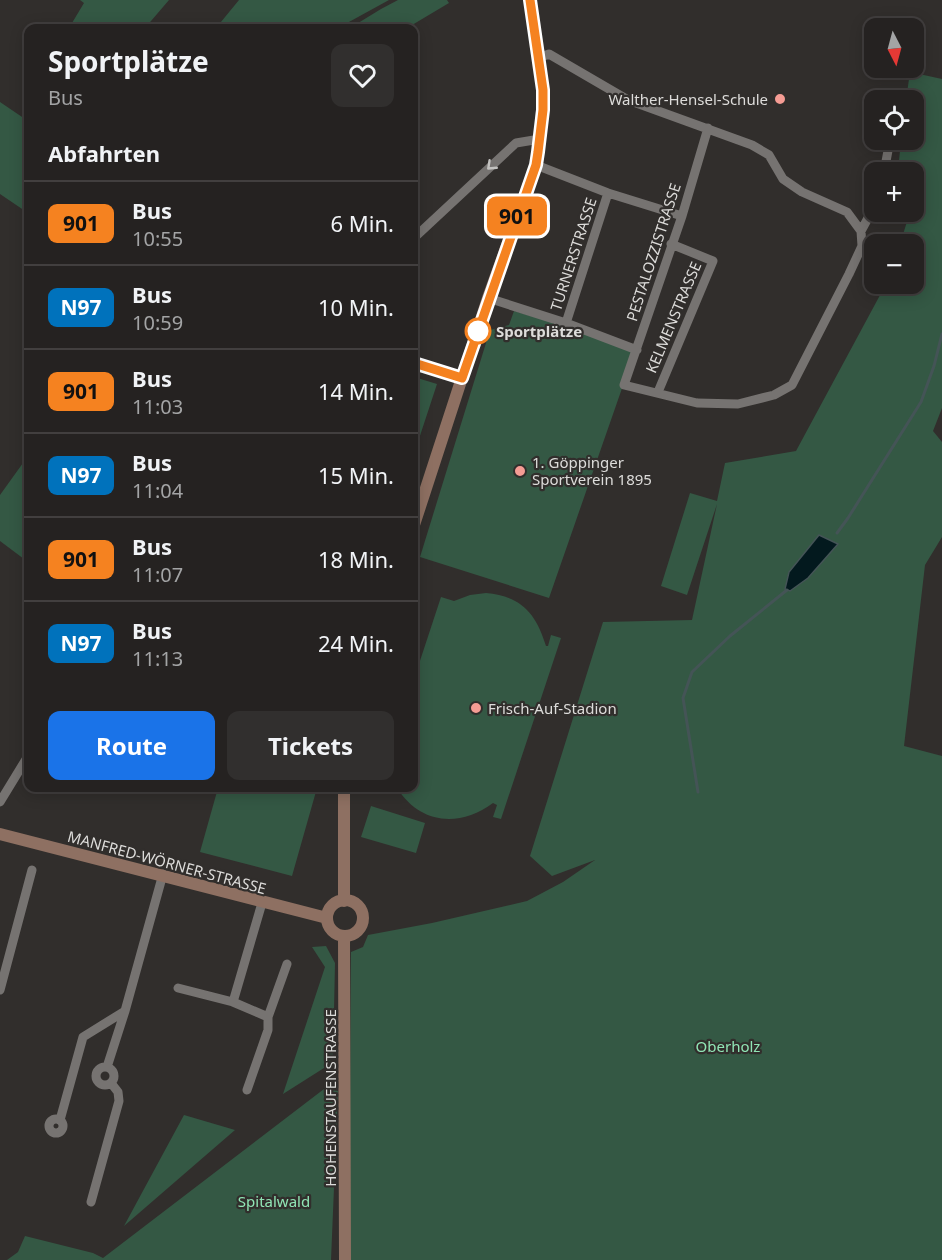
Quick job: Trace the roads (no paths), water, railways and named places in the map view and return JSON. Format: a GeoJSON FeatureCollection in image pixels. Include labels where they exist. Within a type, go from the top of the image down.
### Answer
{"type":"FeatureCollection","features":[{"type":"Feature","properties":{"kind":"main road"},"geometry":{"type":"LineString","coordinates":[[418,513],[488,298],[536,165],[543,90],[530,0]]}},
{"type":"Feature","properties":{"kind":"main road"},"geometry":{"type":"LineString","coordinates":[[344,792],[344,900]]}},
{"type":"Feature","properties":{"kind":"main road","name":"MANFRED-WÖRNER-STRASSE"},"geometry":{"type":"LineString","coordinates":[[0,834],[163,874],[262,903],[327,918]]}},
{"type":"Feature","properties":{"kind":"main road"},"geometry":{"type":"LineString","coordinates":[[344,900],[357,905],[362,918],[356,932],[344,936],[330,928],[327,918],[332,906],[344,900]]}},
{"type":"Feature","properties":{"kind":"main road","name":"HOHENSTAUFENSTRASSE"},"geometry":{"type":"LineString","coordinates":[[344,936],[345,1260]]}},
{"type":"Feature","properties":{"kind":"street"},"geometry":{"type":"LineString","coordinates":[[538,58],[549,54],[628,100],[752,145],[769,155],[783,179],[802,192],[847,212],[861,231]]}},
{"type":"Feature","properties":{"kind":"street","name":"PESTALOZZISTRASSE"},"geometry":{"type":"LineString","coordinates":[[658,392],[624,385],[638,350],[682,216],[708,128]]}},
{"type":"Feature","properties":{"kind":"street"},"geometry":{"type":"LineString","coordinates":[[418,234],[516,143],[540,139]]}},
{"type":"Feature","properties":{"kind":"street"},"geometry":{"type":"LineString","coordinates":[[536,165],[608,193],[682,216]]}},
{"type":"Feature","properties":{"kind":"street","name":"TURNERSTRASSE"},"geometry":{"type":"LineString","coordinates":[[566,323],[608,193]]}},
{"type":"Feature","properties":{"kind":"street"},"geometry":{"type":"LineString","coordinates":[[658,392],[697,403],[738,404],[774,396],[792,385],[859,254],[862,246],[861,231],[866,222]]}},
{"type":"Feature","properties":{"kind":"street","name":"KELMENSTRASSE"},"geometry":{"type":"LineString","coordinates":[[658,392],[713,261],[672,244]]}},
{"type":"Feature","properties":{"kind":"street","name":"TURNERSTRASSE"},"geometry":{"type":"LineString","coordinates":[[488,298],[566,323],[638,350]]}},
{"type":"Feature","properties":{"kind":"street"},"geometry":{"type":"LineString","coordinates":[[418,364],[462,378]]}},
{"type":"Feature","properties":{"kind":"street"},"geometry":{"type":"LineString","coordinates":[[0,802],[24,763]]}},
{"type":"Feature","properties":{"kind":"street"},"geometry":{"type":"LineString","coordinates":[[0,990],[32,870]]}},
{"type":"Feature","properties":{"kind":"street"},"geometry":{"type":"LineString","coordinates":[[107,1067],[163,874]]}},
{"type":"Feature","properties":{"kind":"street"},"geometry":{"type":"LineString","coordinates":[[233,1002],[262,903]]}},
{"type":"Feature","properties":{"kind":"street"},"geometry":{"type":"LineString","coordinates":[[247,1090],[268,1030],[268,1017],[287,964]]}},
{"type":"Feature","properties":{"kind":"street"},"geometry":{"type":"LineString","coordinates":[[178,988],[233,1002],[268,1017]]}},
{"type":"Feature","properties":{"kind":"street"},"geometry":{"type":"LineString","coordinates":[[60,1120],[83,1037],[125,1011]]}},
{"type":"Feature","properties":{"kind":"street"},"geometry":{"type":"LineString","coordinates":[[107,1067],[113,1072],[114,1078],[111,1083]]}},
{"type":"Feature","properties":{"kind":"street"},"geometry":{"type":"LineString","coordinates":[[107,1067],[98,1069],[96,1078],[102,1084],[111,1083]]}},
{"type":"Feature","properties":{"kind":"street"},"geometry":{"type":"LineString","coordinates":[[91,1202],[120,1101],[118,1092],[111,1083]]}},
{"type":"Feature","properties":{"kind":"water"},"geometry":{"type":"Polygon","coordinates":[[[819,535],[838,544],[808,578],[790,591],[785,589],[789,572],[819,535]]]}},
{"type":"Feature","properties":{"kind":"waterway"},"geometry":{"type":"LineString","coordinates":[[837,533],[921,402],[942,334]]}},
{"type":"Feature","properties":{"kind":"waterway"},"geometry":{"type":"LineString","coordinates":[[698,792],[683,698],[692,672],[730,636],[787,590]]}},
{"type":"Feature","properties":{"kind":"place","name":"Walther-Hensel-Schule"},"geometry":{"type":"Point","coordinates":[780,99]}},
{"type":"Feature","properties":{"kind":"place","name":"Sportplätze"},"geometry":{"type":"Point","coordinates":[478,331]}},
{"type":"Feature","properties":{"kind":"place","name":"1. Göppinger Sportverein 1895"},"geometry":{"type":"Point","coordinates":[520,471]}},
{"type":"Feature","properties":{"kind":"place","name":"Frisch-Auf-Stadion"},"geometry":{"type":"Point","coordinates":[476,708]}},
{"type":"Feature","properties":{"kind":"park label","name":"Oberholz"},"geometry":{"type":"Point","coordinates":[728,1046]}},
{"type":"Feature","properties":{"kind":"park label","name":"Spitalwald"},"geometry":{"type":"Point","coordinates":[274,1201]}}]}
